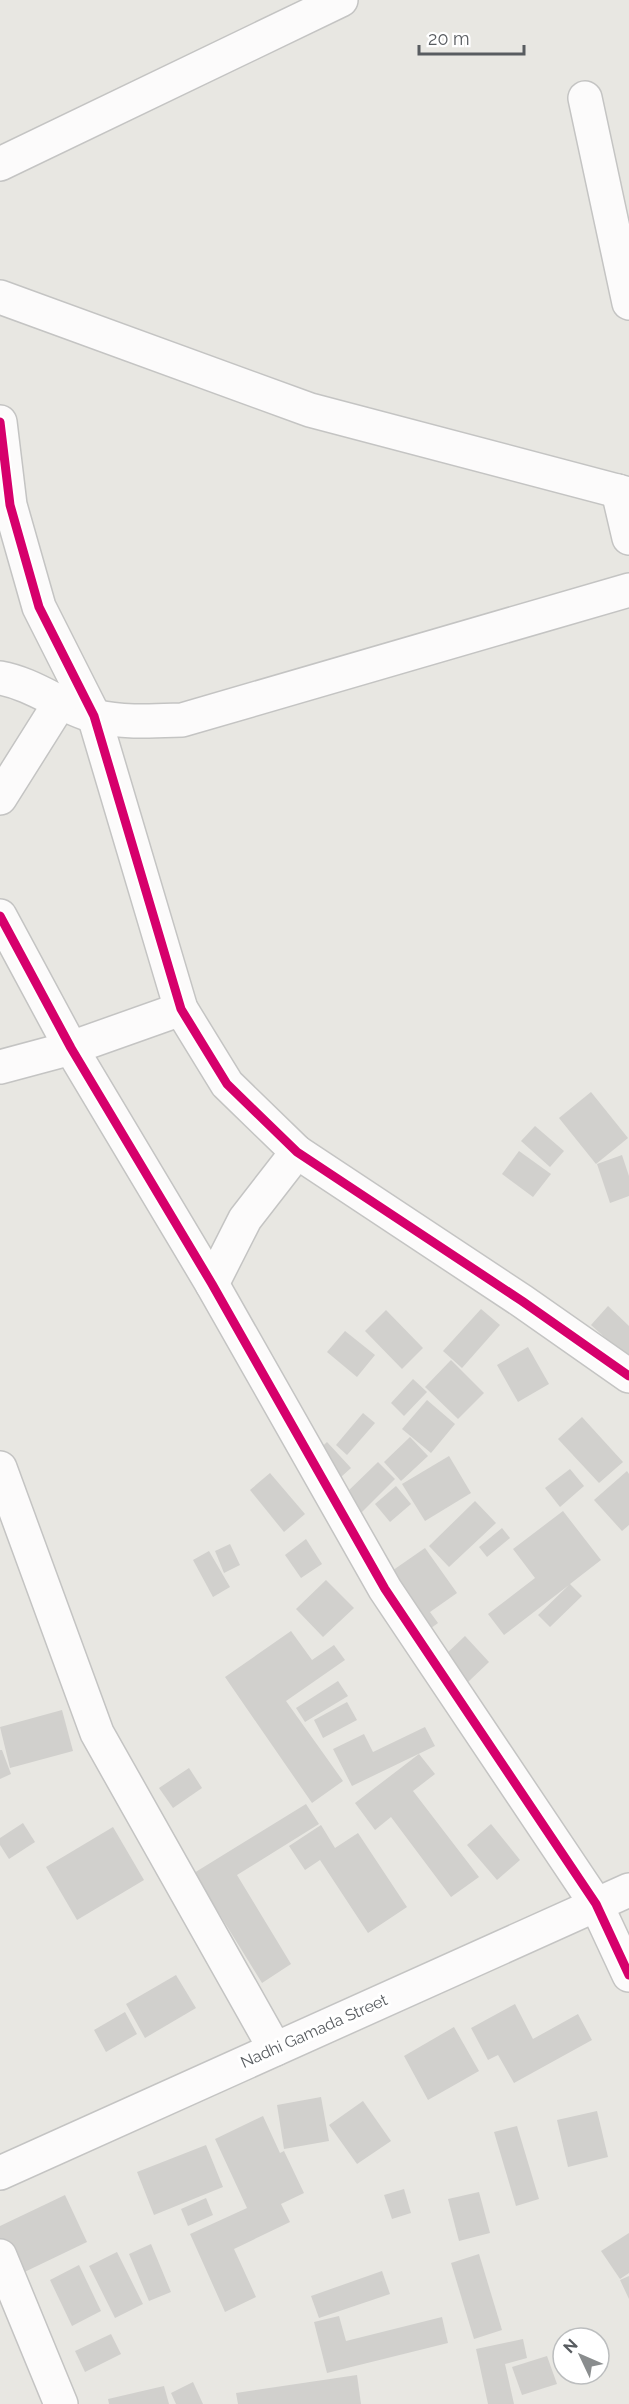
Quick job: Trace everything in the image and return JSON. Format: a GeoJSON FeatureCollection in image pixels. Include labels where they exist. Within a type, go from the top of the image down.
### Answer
{"type":"FeatureCollection","features":[{"type":"Feature","properties":{"kind":"street"},"geometry":{"type":"LineString","coordinates":[[0,164],[341,0]]}},
{"type":"Feature","properties":{"kind":"street"},"geometry":{"type":"LineString","coordinates":[[585,98],[629,303]]}},
{"type":"Feature","properties":{"kind":"street"},"geometry":{"type":"LineString","coordinates":[[0,297],[310,410],[624,493],[629,538]]}},
{"type":"Feature","properties":{"kind":"street"},"geometry":{"type":"LineString","coordinates":[[0,422],[10,506],[39,607],[94,716],[181,1009],[226,1084],[297,1152],[522,1301],[629,1376]]}},
{"type":"Feature","properties":{"kind":"street"},"geometry":{"type":"LineString","coordinates":[[0,678],[18,681],[94,716],[133,721],[182,720],[629,590]]}},
{"type":"Feature","properties":{"kind":"street"},"geometry":{"type":"LineString","coordinates":[[0,798],[61,701]]}},
{"type":"Feature","properties":{"kind":"street"},"geometry":{"type":"LineString","coordinates":[[0,916],[72,1048],[212,1284],[385,1589],[596,1904],[629,1976]]}},
{"type":"Feature","properties":{"kind":"street"},"geometry":{"type":"LineString","coordinates":[[0,1067],[72,1048],[181,1009]]}},
{"type":"Feature","properties":{"kind":"street"},"geometry":{"type":"LineString","coordinates":[[212,1284],[245,1219],[297,1152]]}},
{"type":"Feature","properties":{"kind":"street"},"geometry":{"type":"LineString","coordinates":[[0,1468],[97,1733],[275,2049]]}},
{"type":"Feature","properties":{"kind":"street","name":"Nadhi Gamada Street"},"geometry":{"type":"LineString","coordinates":[[0,2173],[629,1890]]}},
{"type":"Feature","properties":{"kind":"street"},"geometry":{"type":"LineString","coordinates":[[0,2256],[61,2404]]}},
{"type":"Feature","properties":{"kind":"building"},"geometry":{"type":"Polygon","coordinates":[[[591,1092],[628,1138],[596,1164],[559,1118],[591,1092]]]}},
{"type":"Feature","properties":{"kind":"building"},"geometry":{"type":"Polygon","coordinates":[[[535,1126],[564,1151],[550,1167],[521,1141],[535,1126]]]}},
{"type":"Feature","properties":{"kind":"building"},"geometry":{"type":"Polygon","coordinates":[[[519,1151],[551,1174],[533,1197],[502,1174],[519,1151]]]}},
{"type":"Feature","properties":{"kind":"building"},"geometry":{"type":"Polygon","coordinates":[[[622,1155],[629,1176],[629,1196],[610,1203],[597,1164],[622,1155]]]}},
{"type":"Feature","properties":{"kind":"building"},"geometry":{"type":"Polygon","coordinates":[[[608,1306],[629,1326],[629,1359],[591,1325],[608,1306]]]}},
{"type":"Feature","properties":{"kind":"building"},"geometry":{"type":"Polygon","coordinates":[[[481,1309],[500,1325],[462,1368],[443,1351],[481,1309]]]}},
{"type":"Feature","properties":{"kind":"building"},"geometry":{"type":"Polygon","coordinates":[[[386,1310],[423,1348],[402,1369],[365,1331],[386,1310]]]}},
{"type":"Feature","properties":{"kind":"building"},"geometry":{"type":"Polygon","coordinates":[[[345,1331],[375,1355],[357,1377],[327,1352],[345,1331]]]}},
{"type":"Feature","properties":{"kind":"building"},"geometry":{"type":"Polygon","coordinates":[[[528,1347],[549,1384],[518,1402],[497,1365],[528,1347]]]}},
{"type":"Feature","properties":{"kind":"building"},"geometry":{"type":"Polygon","coordinates":[[[451,1360],[484,1393],[458,1419],[425,1387],[451,1360]]]}},
{"type":"Feature","properties":{"kind":"building"},"geometry":{"type":"Polygon","coordinates":[[[413,1379],[427,1392],[404,1416],[391,1403],[413,1379]]]}},
{"type":"Feature","properties":{"kind":"building"},"geometry":{"type":"Polygon","coordinates":[[[427,1400],[455,1424],[431,1453],[402,1429],[427,1400]]]}},
{"type":"Feature","properties":{"kind":"building"},"geometry":{"type":"Polygon","coordinates":[[[363,1413],[375,1423],[347,1455],[336,1445],[363,1413]]]}},
{"type":"Feature","properties":{"kind":"building"},"geometry":{"type":"Polygon","coordinates":[[[582,1417],[623,1462],[599,1483],[558,1439],[582,1417]]]}},
{"type":"Feature","properties":{"kind":"building"},"geometry":{"type":"Polygon","coordinates":[[[410,1437],[428,1456],[401,1481],[384,1462],[410,1437]]]}},
{"type":"Feature","properties":{"kind":"building"},"geometry":{"type":"Polygon","coordinates":[[[327,1442],[351,1468],[332,1485],[308,1460],[327,1442]]]}},
{"type":"Feature","properties":{"kind":"building"},"geometry":{"type":"Polygon","coordinates":[[[449,1456],[471,1493],[425,1521],[402,1484],[449,1456]]]}},
{"type":"Feature","properties":{"kind":"building"},"geometry":{"type":"Polygon","coordinates":[[[378,1462],[395,1479],[360,1514],[343,1496],[378,1462]]]}},
{"type":"Feature","properties":{"kind":"building"},"geometry":{"type":"Polygon","coordinates":[[[570,1469],[584,1486],[560,1507],[545,1488],[570,1469]]]}},
{"type":"Feature","properties":{"kind":"building"},"geometry":{"type":"Polygon","coordinates":[[[627,1471],[629,1474],[629,1525],[622,1531],[594,1500],[627,1471]]]}},
{"type":"Feature","properties":{"kind":"building"},"geometry":{"type":"Polygon","coordinates":[[[270,1473],[305,1514],[284,1532],[250,1490],[270,1473]]]}},
{"type":"Feature","properties":{"kind":"building"},"geometry":{"type":"Polygon","coordinates":[[[396,1486],[411,1504],[390,1522],[375,1504],[396,1486]]]}},
{"type":"Feature","properties":{"kind":"building"},"geometry":{"type":"Polygon","coordinates":[[[475,1501],[496,1523],[449,1567],[429,1546],[475,1501]]]}},
{"type":"Feature","properties":{"kind":"building"},"geometry":{"type":"Polygon","coordinates":[[[563,1511],[601,1560],[570,1584],[582,1596],[550,1627],[538,1615],[569,1585],[504,1635],[488,1614],[535,1578],[513,1549],[563,1511]]]}},
{"type":"Feature","properties":{"kind":"building"},"geometry":{"type":"Polygon","coordinates":[[[502,1528],[510,1538],[487,1557],[479,1547],[502,1528]]]}},
{"type":"Feature","properties":{"kind":"building"},"geometry":{"type":"Polygon","coordinates":[[[306,1539],[322,1564],[301,1578],[285,1555],[306,1539]]]}},
{"type":"Feature","properties":{"kind":"building"},"geometry":{"type":"Polygon","coordinates":[[[230,1544],[240,1565],[224,1573],[215,1551],[230,1544]]]}},
{"type":"Feature","properties":{"kind":"building"},"geometry":{"type":"Polygon","coordinates":[[[425,1548],[457,1593],[430,1612],[438,1623],[416,1639],[376,1582],[425,1548]]]}},
{"type":"Feature","properties":{"kind":"building"},"geometry":{"type":"Polygon","coordinates":[[[209,1551],[230,1587],[213,1597],[193,1560],[209,1551]]]}},
{"type":"Feature","properties":{"kind":"building"},"geometry":{"type":"Polygon","coordinates":[[[326,1580],[354,1608],[323,1637],[296,1609],[326,1580]]]}},
{"type":"Feature","properties":{"kind":"building"},"geometry":{"type":"Polygon","coordinates":[[[291,1631],[312,1660],[334,1645],[345,1660],[286,1701],[343,1781],[312,1803],[225,1677],[291,1631]]]}},
{"type":"Feature","properties":{"kind":"building"},"geometry":{"type":"Polygon","coordinates":[[[465,1636],[489,1662],[468,1682],[443,1657],[465,1636]]]}},
{"type":"Feature","properties":{"kind":"building"},"geometry":{"type":"Polygon","coordinates":[[[338,1681],[348,1696],[305,1722],[296,1708],[338,1681]]]}},
{"type":"Feature","properties":{"kind":"building"},"geometry":{"type":"Polygon","coordinates":[[[347,1702],[357,1720],[323,1738],[314,1720],[347,1702]]]}},
{"type":"Feature","properties":{"kind":"building"},"geometry":{"type":"Polygon","coordinates":[[[62,1710],[73,1751],[10,1768],[0,1727],[62,1710]]]}},
{"type":"Feature","properties":{"kind":"building"},"geometry":{"type":"Polygon","coordinates":[[[425,1727],[435,1746],[352,1786],[333,1749],[364,1734],[373,1752],[425,1727]]]}},
{"type":"Feature","properties":{"kind":"building"},"geometry":{"type":"Polygon","coordinates":[[[0,1750],[2,1750],[11,1774],[0,1779],[0,1750]]]}},
{"type":"Feature","properties":{"kind":"building"},"geometry":{"type":"Polygon","coordinates":[[[419,1754],[435,1774],[413,1791],[479,1877],[451,1897],[391,1817],[375,1830],[355,1803],[419,1754]]]}},
{"type":"Feature","properties":{"kind":"building"},"geometry":{"type":"Polygon","coordinates":[[[189,1768],[202,1788],[173,1808],[159,1788],[189,1768]]]}},
{"type":"Feature","properties":{"kind":"building"},"geometry":{"type":"Polygon","coordinates":[[[306,1804],[319,1824],[237,1875],[291,1964],[262,1983],[194,1873],[306,1804]]]}},
{"type":"Feature","properties":{"kind":"building"},"geometry":{"type":"Polygon","coordinates":[[[23,1823],[35,1842],[9,1859],[0,1845],[0,1838],[23,1823]]]}},
{"type":"Feature","properties":{"kind":"building"},"geometry":{"type":"Polygon","coordinates":[[[491,1824],[520,1860],[497,1880],[467,1845],[491,1824]]]}},
{"type":"Feature","properties":{"kind":"building"},"geometry":{"type":"Polygon","coordinates":[[[321,1825],[335,1848],[358,1833],[407,1907],[368,1933],[320,1860],[305,1870],[289,1846],[321,1825]]]}},
{"type":"Feature","properties":{"kind":"building"},"geometry":{"type":"Polygon","coordinates":[[[113,1827],[144,1880],[77,1920],[46,1867],[113,1827]]]}},
{"type":"Feature","properties":{"kind":"building"},"geometry":{"type":"Polygon","coordinates":[[[176,1975],[196,2008],[145,2038],[126,2004],[176,1975]]]}},
{"type":"Feature","properties":{"kind":"building"},"geometry":{"type":"Polygon","coordinates":[[[515,2004],[533,2039],[578,2014],[592,2040],[514,2083],[498,2055],[488,2060],[471,2028],[515,2004]]]}},
{"type":"Feature","properties":{"kind":"building"},"geometry":{"type":"Polygon","coordinates":[[[125,2012],[137,2034],[106,2052],[94,2030],[125,2012]]]}},
{"type":"Feature","properties":{"kind":"building"},"geometry":{"type":"Polygon","coordinates":[[[454,2027],[479,2071],[428,2100],[404,2056],[454,2027]]]}},
{"type":"Feature","properties":{"kind":"building"},"geometry":{"type":"Polygon","coordinates":[[[321,2097],[329,2141],[284,2149],[277,2105],[321,2097]]]}},
{"type":"Feature","properties":{"kind":"building"},"geometry":{"type":"Polygon","coordinates":[[[363,2101],[391,2141],[357,2164],[329,2125],[363,2101]]]}},
{"type":"Feature","properties":{"kind":"building"},"geometry":{"type":"Polygon","coordinates":[[[597,2111],[608,2157],[568,2167],[557,2120],[597,2111]]]}},
{"type":"Feature","properties":{"kind":"building"},"geometry":{"type":"Polygon","coordinates":[[[263,2116],[280,2153],[284,2151],[304,2193],[281,2204],[290,2222],[234,2249],[256,2297],[225,2312],[190,2234],[247,2208],[215,2139],[263,2116]]]}},
{"type":"Feature","properties":{"kind":"building"},"geometry":{"type":"Polygon","coordinates":[[[517,2126],[539,2199],[516,2206],[494,2132],[517,2126]]]}},
{"type":"Feature","properties":{"kind":"building"},"geometry":{"type":"Polygon","coordinates":[[[206,2145],[223,2187],[154,2215],[137,2172],[206,2145]]]}},
{"type":"Feature","properties":{"kind":"building"},"geometry":{"type":"Polygon","coordinates":[[[404,2189],[411,2213],[392,2219],[384,2195],[404,2189]]]}},
{"type":"Feature","properties":{"kind":"building"},"geometry":{"type":"Polygon","coordinates":[[[479,2192],[490,2233],[459,2241],[448,2199],[479,2192]]]}},
{"type":"Feature","properties":{"kind":"building"},"geometry":{"type":"Polygon","coordinates":[[[65,2195],[87,2242],[12,2278],[0,2252],[0,2226],[65,2195]]]}},
{"type":"Feature","properties":{"kind":"building"},"geometry":{"type":"Polygon","coordinates":[[[206,2198],[213,2215],[188,2226],[181,2209],[206,2198]]]}},
{"type":"Feature","properties":{"kind":"building"},"geometry":{"type":"Polygon","coordinates":[[[629,2233],[629,2273],[620,2279],[601,2251],[629,2233]]]}},
{"type":"Feature","properties":{"kind":"building"},"geometry":{"type":"Polygon","coordinates":[[[151,2244],[171,2292],[149,2301],[129,2254],[151,2244]]]}},
{"type":"Feature","properties":{"kind":"building"},"geometry":{"type":"Polygon","coordinates":[[[117,2252],[143,2304],[115,2318],[89,2266],[117,2252]]]}},
{"type":"Feature","properties":{"kind":"building"},"geometry":{"type":"Polygon","coordinates":[[[479,2254],[502,2330],[474,2339],[451,2263],[479,2254]]]}},
{"type":"Feature","properties":{"kind":"building"},"geometry":{"type":"Polygon","coordinates":[[[79,2265],[101,2311],[72,2326],[50,2280],[79,2265]]]}},
{"type":"Feature","properties":{"kind":"building"},"geometry":{"type":"Polygon","coordinates":[[[382,2271],[390,2294],[319,2318],[311,2296],[382,2271]]]}},
{"type":"Feature","properties":{"kind":"building"},"geometry":{"type":"Polygon","coordinates":[[[629,2276],[629,2299],[620,2280],[629,2276]]]}},
{"type":"Feature","properties":{"kind":"building"},"geometry":{"type":"Polygon","coordinates":[[[339,2316],[346,2341],[442,2317],[448,2343],[327,2373],[314,2322],[339,2316]]]}},
{"type":"Feature","properties":{"kind":"building"},"geometry":{"type":"Polygon","coordinates":[[[111,2334],[121,2354],[85,2372],[75,2351],[111,2334]]]}},
{"type":"Feature","properties":{"kind":"building"},"geometry":{"type":"Polygon","coordinates":[[[523,2339],[527,2358],[505,2364],[514,2404],[488,2404],[476,2349],[523,2339]]]}},
{"type":"Feature","properties":{"kind":"building"},"geometry":{"type":"Polygon","coordinates":[[[547,2356],[551,2367],[551,2386],[522,2395],[512,2367],[547,2356]]]}},
{"type":"Feature","properties":{"kind":"building"},"geometry":{"type":"Polygon","coordinates":[[[357,2375],[361,2404],[238,2404],[236,2393],[357,2375]]]}},
{"type":"Feature","properties":{"kind":"building"},"geometry":{"type":"Polygon","coordinates":[[[193,2382],[203,2404],[176,2404],[171,2393],[193,2382]]]}},
{"type":"Feature","properties":{"kind":"building"},"geometry":{"type":"Polygon","coordinates":[[[164,2386],[169,2404],[109,2404],[108,2399],[164,2386]]]}},
{"type":"Feature","properties":{"kind":"cycle path"},"geometry":{"type":"LineString","coordinates":[[0,422],[10,505],[39,607],[94,716],[181,1009],[227,1084],[297,1152],[522,1301],[629,1376]]}},
{"type":"Feature","properties":{"kind":"cycle path"},"geometry":{"type":"LineString","coordinates":[[0,916],[71,1048],[212,1284],[385,1589],[596,1904],[629,1975]]}}]}
